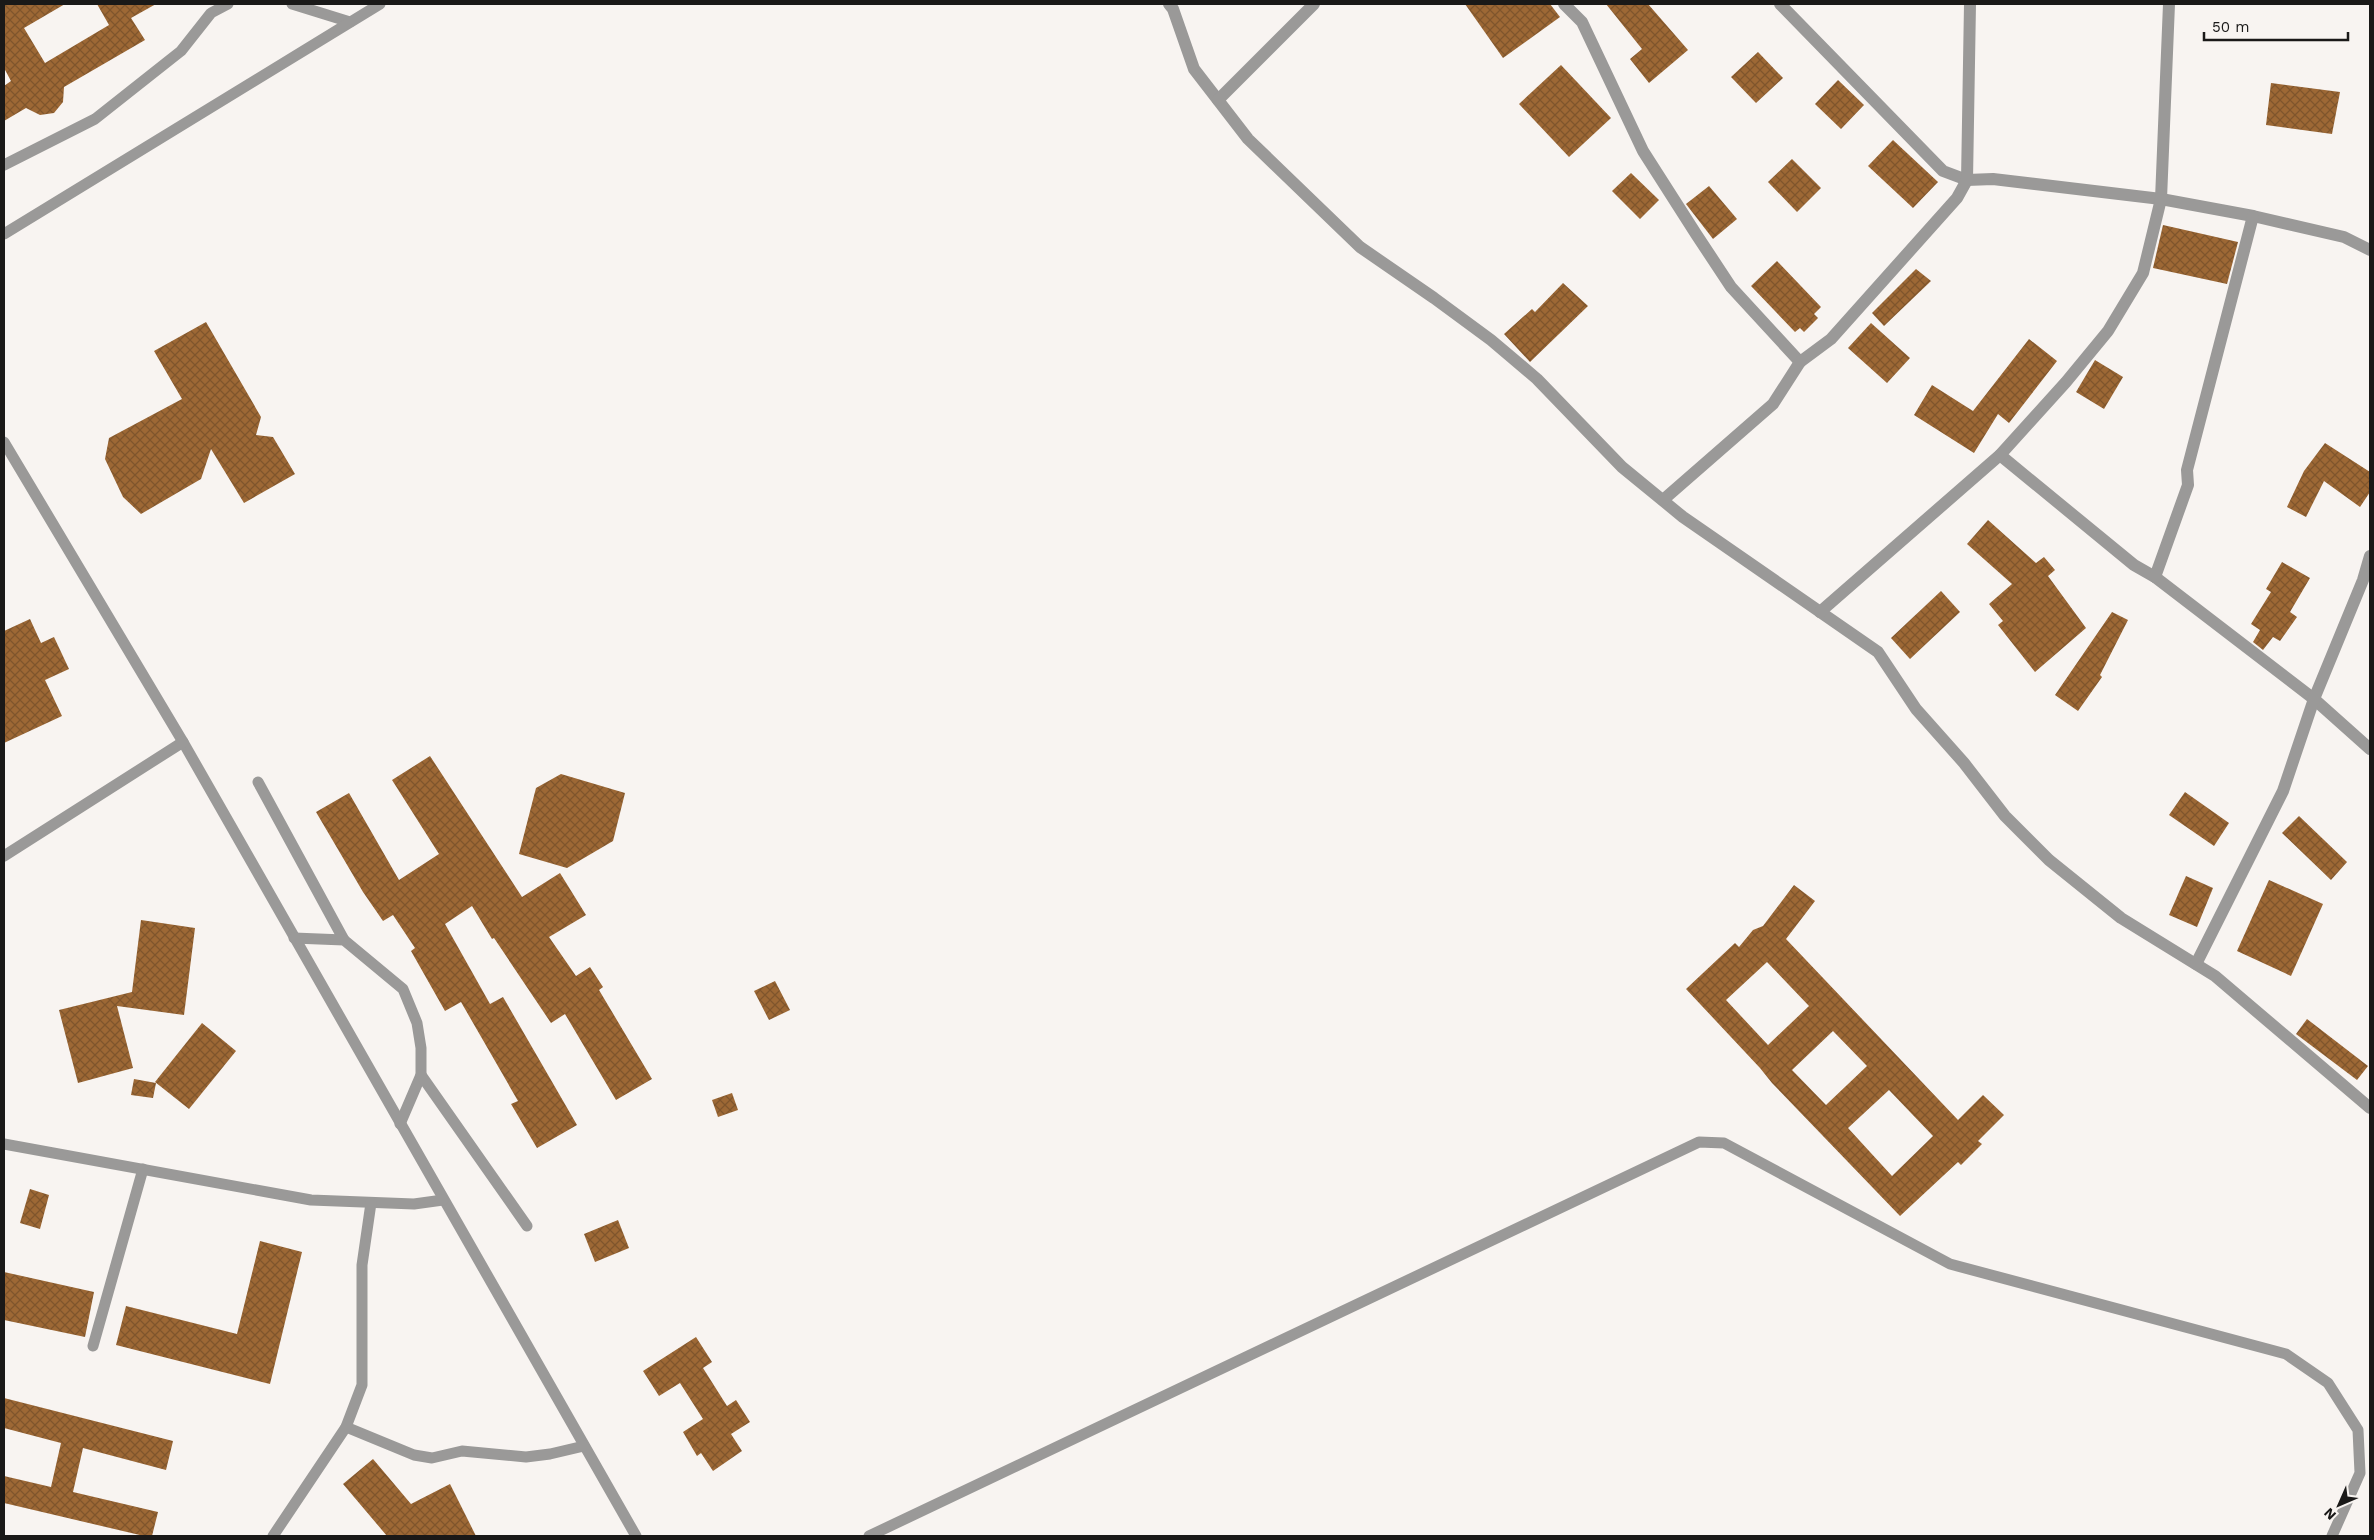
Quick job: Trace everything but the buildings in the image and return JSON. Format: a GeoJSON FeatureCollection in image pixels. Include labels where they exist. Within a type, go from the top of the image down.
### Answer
{"type":"FeatureCollection","features":[{"type":"Feature","properties":{"kind":"street"},"geometry":{"type":"LineString","coordinates":[[1169,4],[1173,9],[1194,69],[1248,139],[1360,247],[1491,340],[1537,379],[1622,467],[1683,517],[1878,652],[1916,709],[1964,763],[2005,816],[2049,860],[2121,918],[2215,976],[2370,1108]]}},
{"type":"Feature","properties":{"kind":"street"},"geometry":{"type":"LineString","coordinates":[[1218,100],[1314,4]]}},
{"type":"Feature","properties":{"kind":"street"},"geometry":{"type":"LineString","coordinates":[[1564,4],[1582,22],[1643,151],[1696,234],[1731,286],[1800,362]]}},
{"type":"Feature","properties":{"kind":"street"},"geometry":{"type":"LineString","coordinates":[[1780,4],[1943,170],[1967,180],[1993,179],[2161,199],[2253,216],[2344,237],[2370,250]]}},
{"type":"Feature","properties":{"kind":"street"},"geometry":{"type":"LineString","coordinates":[[1663,500],[1773,404],[1800,362],[1831,339],[1957,198],[1967,180],[1970,4]]}},
{"type":"Feature","properties":{"kind":"street"},"geometry":{"type":"LineString","coordinates":[[1820,612],[2000,455],[2066,382],[2108,331],[2143,273],[2161,199],[2169,4]]}},
{"type":"Feature","properties":{"kind":"street"},"geometry":{"type":"LineString","coordinates":[[2156,577],[2188,485],[2187,470],[2253,216]]}},
{"type":"Feature","properties":{"kind":"street"},"geometry":{"type":"LineString","coordinates":[[2000,455],[2134,565],[2156,577],[2314,699],[2370,749]]}},
{"type":"Feature","properties":{"kind":"street"},"geometry":{"type":"LineString","coordinates":[[2196,964],[2283,791],[2314,699],[2363,580],[2370,556]]}},
{"type":"Feature","properties":{"kind":"lane"},"geometry":{"type":"LineString","coordinates":[[4,165],[95,119],[181,51],[211,13],[228,4]]}},
{"type":"Feature","properties":{"kind":"lane"},"geometry":{"type":"LineString","coordinates":[[292,4],[350,22]]}},
{"type":"Feature","properties":{"kind":"lane"},"geometry":{"type":"LineString","coordinates":[[4,234],[380,4]]}},
{"type":"Feature","properties":{"kind":"lane"},"geometry":{"type":"LineString","coordinates":[[4,442],[183,742],[636,1536]]}},
{"type":"Feature","properties":{"kind":"lane"},"geometry":{"type":"LineString","coordinates":[[4,856],[183,742]]}},
{"type":"Feature","properties":{"kind":"lane"},"geometry":{"type":"LineString","coordinates":[[258,782],[344,940],[403,989],[417,1023],[421,1048],[421,1075],[400,1124]]}},
{"type":"Feature","properties":{"kind":"lane"},"geometry":{"type":"LineString","coordinates":[[294,938],[344,940]]}},
{"type":"Feature","properties":{"kind":"lane"},"geometry":{"type":"LineString","coordinates":[[421,1075],[527,1226]]}},
{"type":"Feature","properties":{"kind":"lane"},"geometry":{"type":"LineString","coordinates":[[869,1536],[1699,1142],[1724,1143],[1950,1264],[2286,1354],[2328,1383],[2358,1430],[2360,1473],[2332,1536]]}},
{"type":"Feature","properties":{"kind":"lane"},"geometry":{"type":"LineString","coordinates":[[4,1144],[311,1200],[414,1204],[443,1200]]}},
{"type":"Feature","properties":{"kind":"lane"},"geometry":{"type":"LineString","coordinates":[[94,1346],[143,1168]]}},
{"type":"Feature","properties":{"kind":"lane"},"geometry":{"type":"LineString","coordinates":[[273,1536],[346,1427],[362,1384],[362,1264],[371,1203]]}},
{"type":"Feature","properties":{"kind":"lane"},"geometry":{"type":"LineString","coordinates":[[346,1427],[414,1455],[432,1458],[462,1451],[526,1457],[550,1454],[584,1446]]}}]}
